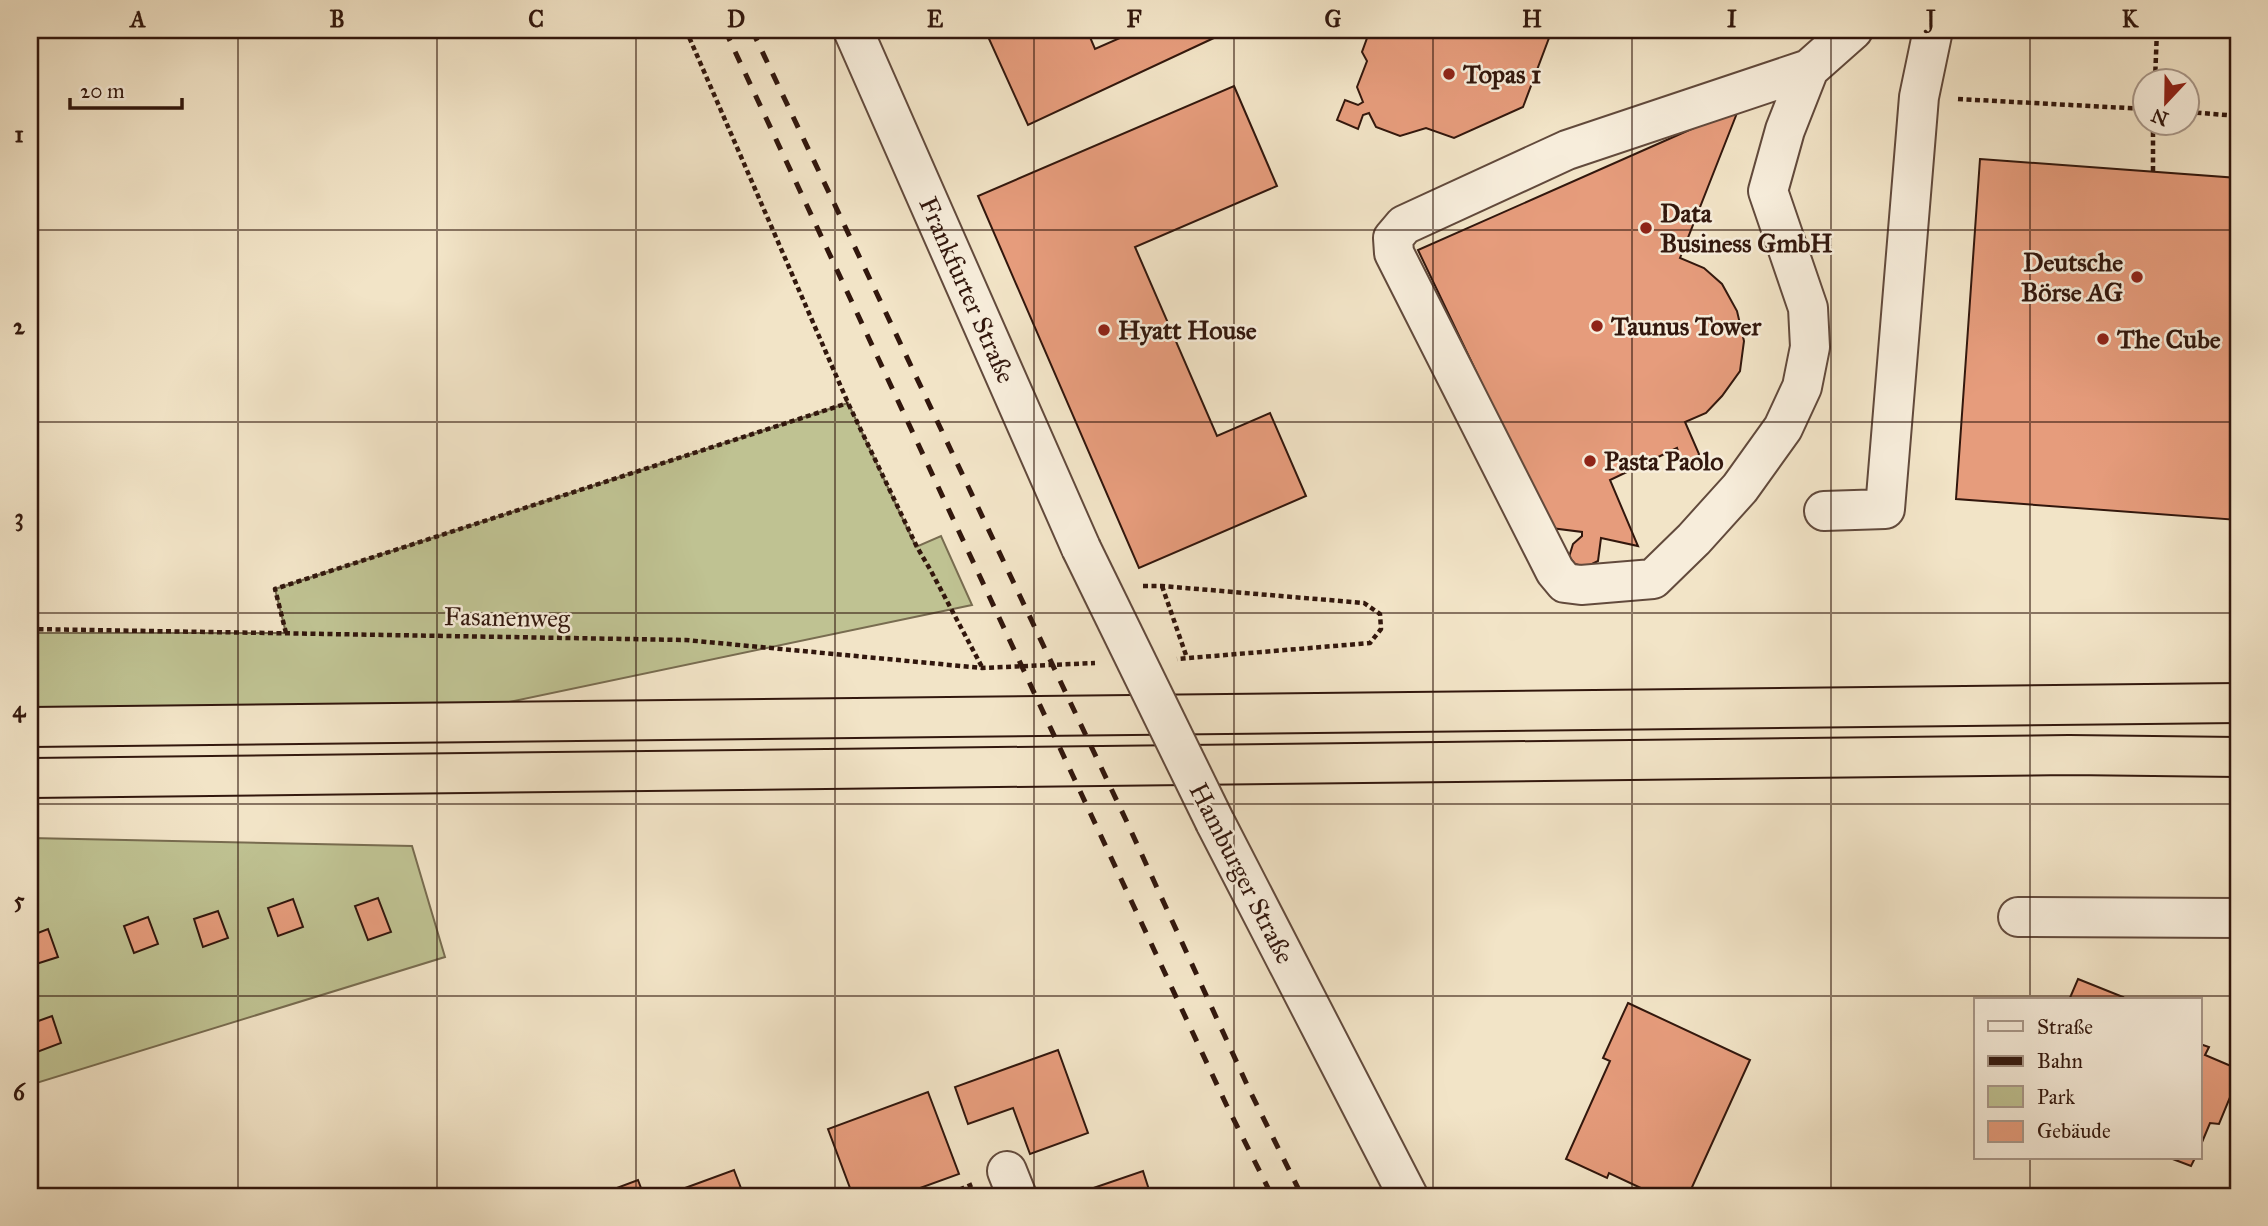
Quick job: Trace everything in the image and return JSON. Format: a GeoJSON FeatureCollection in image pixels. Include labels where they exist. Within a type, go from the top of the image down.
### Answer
{"type":"FeatureCollection","features":[{"type":"Feature","properties":{"kind":"highway"},"geometry":{"type":"LineString","coordinates":[[30,727],[2238,703]]}},
{"type":"Feature","properties":{"kind":"highway"},"geometry":{"type":"LineString","coordinates":[[30,779],[2015,756],[2238,757]]}},
{"type":"Feature","properties":{"kind":"street","name":"Frankfurter Straße"},"geometry":{"type":"LineString","coordinates":[[853,30],[1081,548]]}},
{"type":"Feature","properties":{"kind":"street"},"geometry":{"type":"LineString","coordinates":[[1809,69],[1785,130],[1768,191],[1808,308],[1810,347],[1802,387],[1783,428],[1740,488],[1653,579],[1581,585],[1565,583],[1555,571],[1394,253],[1393,238],[1404,226],[1567,150],[1809,69],[1853,30]]}},
{"type":"Feature","properties":{"kind":"street"},"geometry":{"type":"LineString","coordinates":[[1824,511],[1885,509],[1919,97],[1933,30]]}},
{"type":"Feature","properties":{"kind":"street","name":"Hamburger Straße"},"geometry":{"type":"LineString","coordinates":[[1081,548],[1214,822],[1408,1196]]}},
{"type":"Feature","properties":{"kind":"street"},"geometry":{"type":"LineString","coordinates":[[2018,917],[2238,918]]}},
{"type":"Feature","properties":{"kind":"path"},"geometry":{"type":"LineString","coordinates":[[686,30],[848,403],[917,547],[982,668]]}},
{"type":"Feature","properties":{"kind":"path"},"geometry":{"type":"LineString","coordinates":[[2156,66],[2157,30]]}},
{"type":"Feature","properties":{"kind":"path"},"geometry":{"type":"LineString","coordinates":[[1919,97],[2132,108]]}},
{"type":"Feature","properties":{"kind":"path"},"geometry":{"type":"LineString","coordinates":[[2202,113],[2238,117]]}},
{"type":"Feature","properties":{"kind":"path"},"geometry":{"type":"LineString","coordinates":[[2152,172],[2153,136]]}},
{"type":"Feature","properties":{"kind":"path"},"geometry":{"type":"LineString","coordinates":[[286,633],[275,589],[848,403]]}},
{"type":"Feature","properties":{"kind":"path"},"geometry":{"type":"LineString","coordinates":[[1162,586],[1187,659]]}},
{"type":"Feature","properties":{"kind":"path"},"geometry":{"type":"LineString","coordinates":[[1100,587],[1162,586],[1364,603],[1380,614],[1381,629],[1370,643],[1173,659]]}},
{"type":"Feature","properties":{"kind":"path","name":"Fasanenweg"},"geometry":{"type":"LineString","coordinates":[[30,629],[686,640],[982,668],[1105,662]]}},
{"type":"Feature","properties":{"kind":"green space"},"geometry":{"type":"Polygon","coordinates":[[[848,403],[916,547],[941,536],[972,605],[442,716],[30,717],[30,633],[286,633],[275,589],[848,403]]]}},
{"type":"Feature","properties":{"kind":"green space"},"geometry":{"type":"Polygon","coordinates":[[[30,838],[412,846],[445,957],[30,1085],[30,838]]]}},
{"type":"Feature","properties":{"kind":"building"},"geometry":{"type":"Polygon","coordinates":[[[985,30],[1087,30],[1095,49],[1138,30],[1231,30],[1028,125],[985,30]]]}},
{"type":"Feature","properties":{"kind":"building","name":"Topas 1"},"geometry":{"type":"Polygon","coordinates":[[[1370,30],[1552,30],[1523,107],[1454,138],[1426,128],[1400,136],[1376,127],[1369,113],[1363,115],[1358,129],[1337,120],[1345,100],[1358,105],[1363,102],[1357,87],[1367,61],[1362,52],[1370,30]]]}},
{"type":"Feature","properties":{"kind":"building","name":"Hyatt House"},"geometry":{"type":"Polygon","coordinates":[[[1234,86],[1277,186],[1135,247],[1217,436],[1270,413],[1306,496],[1139,568],[978,196],[1234,86]]]}},
{"type":"Feature","properties":{"kind":"building","name":"Taunus Tower"},"geometry":{"type":"Polygon","coordinates":[[[1739,108],[1680,258],[1704,268],[1722,284],[1737,311],[1744,341],[1740,371],[1706,413],[1685,422],[1699,454],[1696,462],[1688,463],[1680,457],[1677,448],[1610,480],[1638,546],[1601,538],[1598,561],[1586,567],[1575,564],[1569,557],[1573,544],[1582,536],[1582,532],[1551,528],[1418,250],[1739,108]]]}},
{"type":"Feature","properties":{"kind":"building","name":"The Cube"},"geometry":{"type":"Polygon","coordinates":[[[1980,159],[2238,178],[2238,520],[1956,499],[1980,159]]]}},
{"type":"Feature","properties":{"kind":"building"},"geometry":{"type":"Polygon","coordinates":[[[378,898],[391,932],[368,940],[355,906],[378,898]]]}},
{"type":"Feature","properties":{"kind":"building"},"geometry":{"type":"Polygon","coordinates":[[[293,899],[303,927],[278,936],[268,908],[293,899]]]}},
{"type":"Feature","properties":{"kind":"building"},"geometry":{"type":"Polygon","coordinates":[[[218,911],[228,938],[203,947],[194,919],[218,911]]]}},
{"type":"Feature","properties":{"kind":"building"},"geometry":{"type":"Polygon","coordinates":[[[148,917],[158,944],[134,953],[124,926],[148,917]]]}},
{"type":"Feature","properties":{"kind":"building"},"geometry":{"type":"Polygon","coordinates":[[[48,929],[58,957],[33,965],[30,936],[48,929]]]}},
{"type":"Feature","properties":{"kind":"building"},"geometry":{"type":"Polygon","coordinates":[[[2078,979],[2123,997],[2122,998],[2070,998],[2078,979]]]}},
{"type":"Feature","properties":{"kind":"building"},"geometry":{"type":"Polygon","coordinates":[[[1628,1003],[1750,1060],[1688,1196],[1639,1196],[1643,1189],[1609,1173],[1607,1178],[1566,1159],[1610,1061],[1603,1058],[1628,1003]]]}},
{"type":"Feature","properties":{"kind":"building"},"geometry":{"type":"Polygon","coordinates":[[[52,1016],[61,1043],[37,1052],[30,1033],[30,1024],[52,1016]]]}},
{"type":"Feature","properties":{"kind":"building"},"geometry":{"type":"Polygon","coordinates":[[[2202,1045],[2209,1047],[2205,1055],[2238,1069],[2238,1078],[2219,1124],[2210,1123],[2202,1142],[2202,1045]]]}},
{"type":"Feature","properties":{"kind":"building"},"geometry":{"type":"Polygon","coordinates":[[[1058,1050],[1088,1133],[1030,1154],[1013,1108],[968,1124],[955,1087],[1058,1050]]]}},
{"type":"Feature","properties":{"kind":"building"},"geometry":{"type":"Polygon","coordinates":[[[928,1092],[959,1174],[898,1196],[853,1196],[828,1129],[928,1092]]]}},
{"type":"Feature","properties":{"kind":"building"},"geometry":{"type":"Polygon","coordinates":[[[2175,1160],[2194,1160],[2191,1166],[2175,1160]]]}},
{"type":"Feature","properties":{"kind":"building"},"geometry":{"type":"Polygon","coordinates":[[[734,1170],[744,1196],[666,1195],[734,1170]]]}},
{"type":"Feature","properties":{"kind":"building"},"geometry":{"type":"Polygon","coordinates":[[[1143,1171],[1151,1196],[1070,1196],[1143,1171]]]}},
{"type":"Feature","properties":{"kind":"building"},"geometry":{"type":"Polygon","coordinates":[[[638,1180],[644,1196],[608,1196],[606,1192],[638,1180]]]}},
{"type":"Feature","properties":{"kind":"railway"},"geometry":{"type":"LineString","coordinates":[[725,30],[1226,1104],[1272,1196]]}},
{"type":"Feature","properties":{"kind":"railway"},"geometry":{"type":"LineString","coordinates":[[752,30],[1126,820],[1249,1089],[1302,1196]]}},
{"type":"Feature","properties":{"kind":"place","name":"Topas 1"},"geometry":{"type":"Point","coordinates":[1449,74]}},
{"type":"Feature","properties":{"kind":"place","name":"Data Business GmbH"},"geometry":{"type":"Point","coordinates":[1646,228]}},
{"type":"Feature","properties":{"kind":"place","name":"Deutsche Börse AG"},"geometry":{"type":"Point","coordinates":[2137,277]}},
{"type":"Feature","properties":{"kind":"place","name":"Taunus Tower"},"geometry":{"type":"Point","coordinates":[1597,326]}},
{"type":"Feature","properties":{"kind":"place","name":"Hyatt House"},"geometry":{"type":"Point","coordinates":[1104,330]}},
{"type":"Feature","properties":{"kind":"place","name":"The Cube"},"geometry":{"type":"Point","coordinates":[2103,339]}},
{"type":"Feature","properties":{"kind":"place","name":"Pasta Paolo"},"geometry":{"type":"Point","coordinates":[1590,461]}}]}
